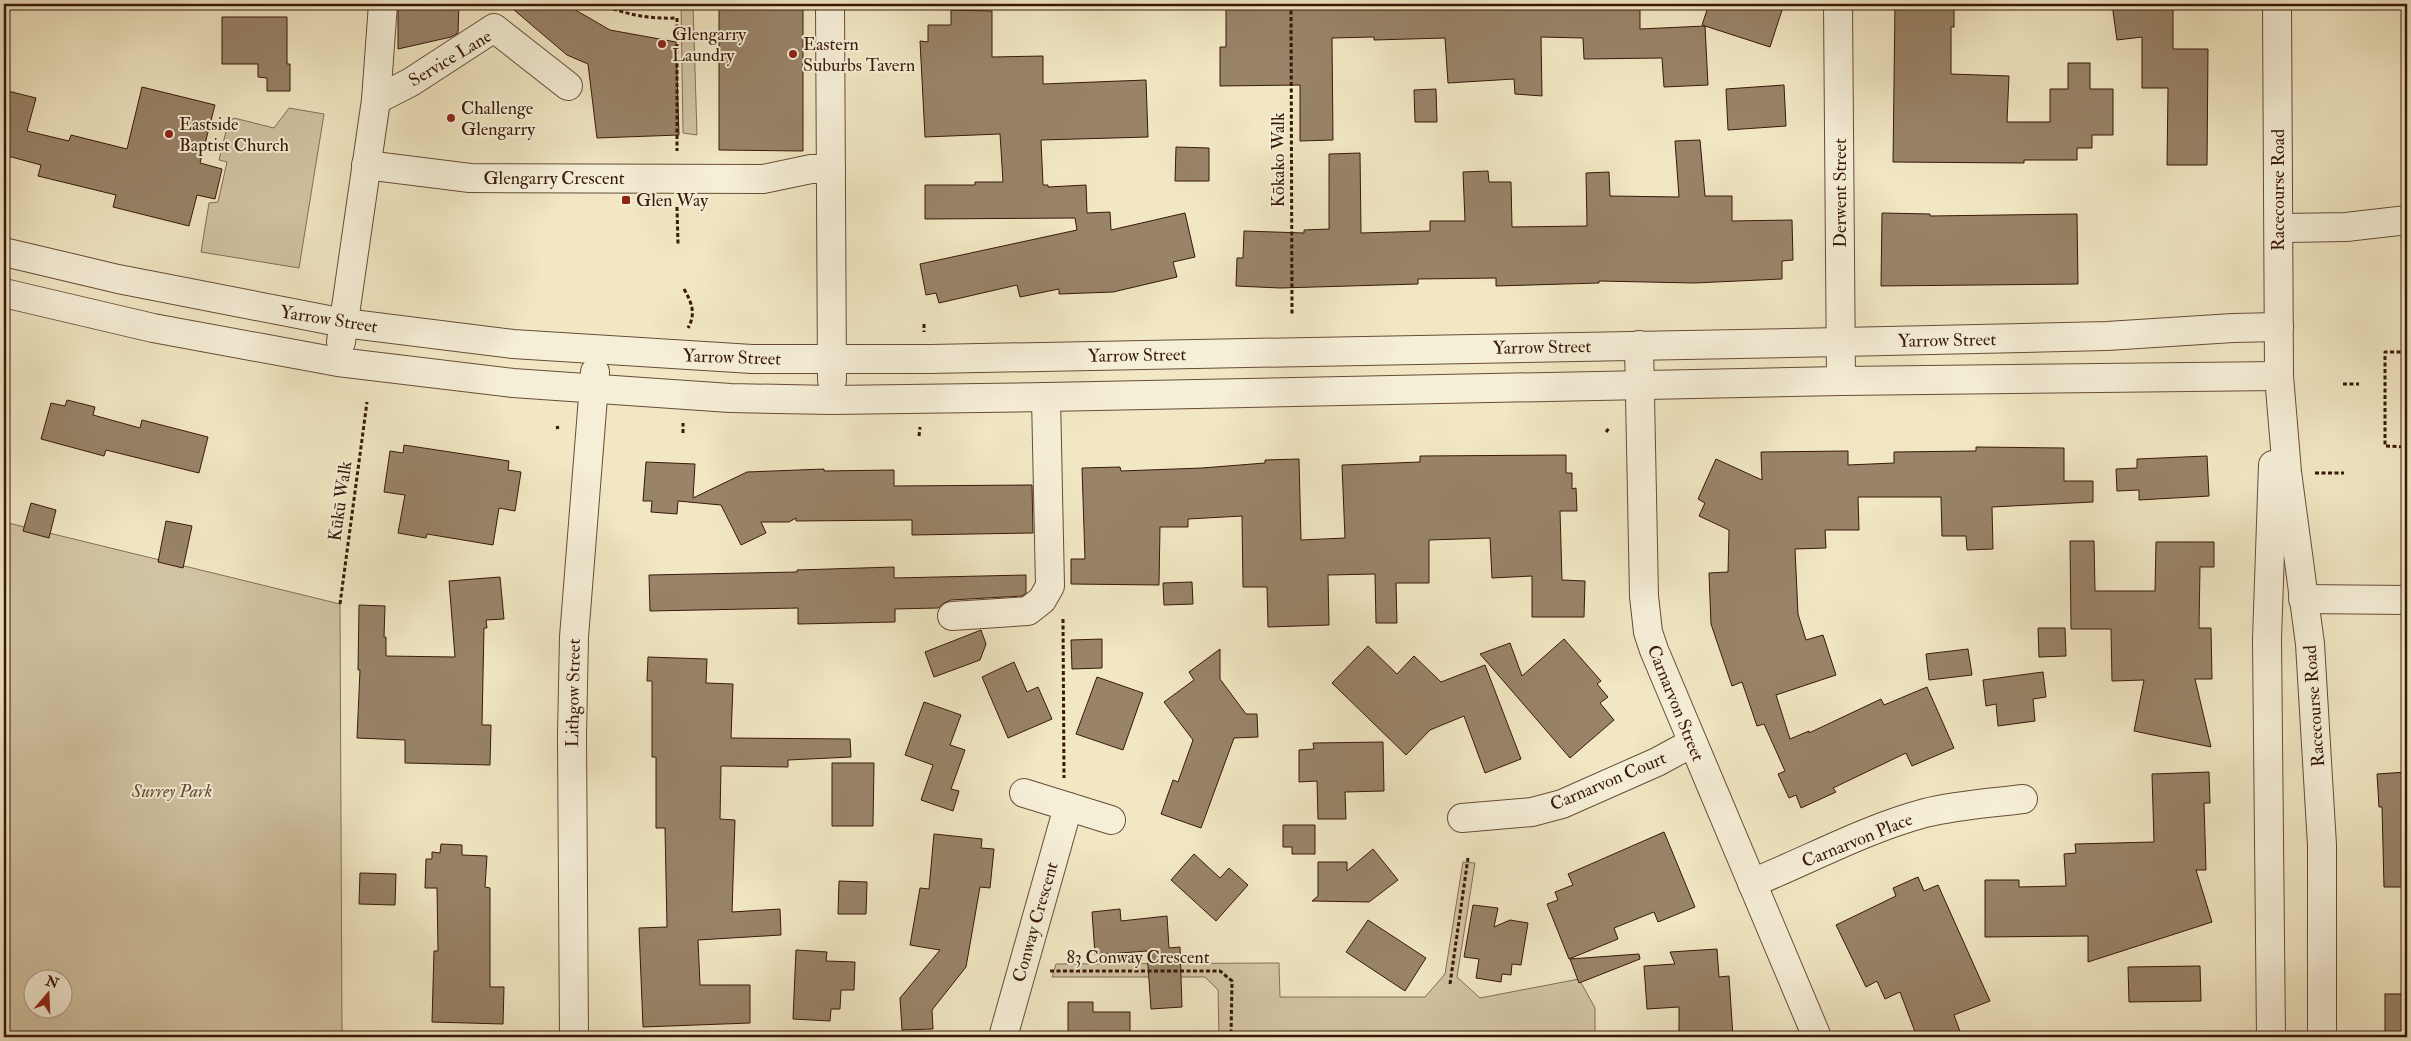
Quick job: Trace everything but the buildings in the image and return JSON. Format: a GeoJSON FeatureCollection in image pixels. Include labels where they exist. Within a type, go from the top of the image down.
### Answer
{"type":"FeatureCollection","features":[{"type":"Feature","properties":{"kind":"street"},"geometry":{"type":"LineString","coordinates":[[338,362],[376,100],[382,4]]}},
{"type":"Feature","properties":{"kind":"street"},"geometry":{"type":"LineString","coordinates":[[830,4],[832,400]]}},
{"type":"Feature","properties":{"kind":"street","name":"Derwent Street"},"geometry":{"type":"LineString","coordinates":[[1838,4],[1841,382]]}},
{"type":"Feature","properties":{"kind":"street","name":"Racecourse Road"},"geometry":{"type":"LineString","coordinates":[[2270,1037],[2267,639],[2272,476],[2279,376],[2277,4]]}},
{"type":"Feature","properties":{"kind":"street","name":"Service Lane"},"geometry":{"type":"LineString","coordinates":[[376,100],[411,82],[494,28],[568,86]]}},
{"type":"Feature","properties":{"kind":"street","name":"Glengarry Crescent"},"geometry":{"type":"LineString","coordinates":[[366,165],[470,178],[763,179],[811,169],[831,169]]}},
{"type":"Feature","properties":{"kind":"street"},"geometry":{"type":"LineString","coordinates":[[2279,228],[2346,227],[2407,220]]}},
{"type":"Feature","properties":{"kind":"street","name":"Yarrow Street"},"geometry":{"type":"LineString","coordinates":[[4,252],[118,279],[344,323],[435,335],[596,350],[743,358],[832,360],[1841,342],[2107,336],[2279,327]]}},
{"type":"Feature","properties":{"kind":"street"},"geometry":{"type":"LineString","coordinates":[[4,293],[152,328],[338,362],[494,381],[593,390],[730,398],[832,400],[1046,397],[2279,376]]}},
{"type":"Feature","properties":{"kind":"street","name":"Carnarvon Street"},"geometry":{"type":"LineString","coordinates":[[1639,345],[1645,614],[1648,632],[1692,743],[1817,1037]]}},
{"type":"Feature","properties":{"kind":"street","name":"Lithgow Street"},"geometry":{"type":"LineString","coordinates":[[574,1037],[572,736],[574,637],[596,350]]}},
{"type":"Feature","properties":{"kind":"street","name":"Racecourse Road"},"geometry":{"type":"LineString","coordinates":[[2279,376],[2287,472],[2310,644],[2322,845],[2322,1037]]}},
{"type":"Feature","properties":{"kind":"street"},"geometry":{"type":"LineString","coordinates":[[952,616],[1028,611],[1042,600],[1050,586],[1046,397]]}},
{"type":"Feature","properties":{"kind":"street"},"geometry":{"type":"LineString","coordinates":[[2303,599],[2407,600]]}},
{"type":"Feature","properties":{"kind":"street","name":"Carnarvon Court"},"geometry":{"type":"LineString","coordinates":[[1462,818],[1532,812],[1562,804],[1657,762],[1692,743]]}},
{"type":"Feature","properties":{"kind":"street"},"geometry":{"type":"LineString","coordinates":[[1024,793],[1111,820]]}},
{"type":"Feature","properties":{"kind":"street","name":"Carnarvon Place"},"geometry":{"type":"LineString","coordinates":[[1752,883],[1888,825],[1965,805],[2023,800]]}},
{"type":"Feature","properties":{"kind":"street","name":"Conway Crescent"},"geometry":{"type":"LineString","coordinates":[[1003,1037],[1068,807]]}},
{"type":"Feature","properties":{"kind":"path"},"geometry":{"type":"LineString","coordinates":[[601,4],[627,14],[646,18],[677,18],[677,155]]}},
{"type":"Feature","properties":{"kind":"path","name":"Kōkako Walk"},"geometry":{"type":"LineString","coordinates":[[1291,4],[1292,316]]}},
{"type":"Feature","properties":{"kind":"path"},"geometry":{"type":"LineString","coordinates":[[676,200],[678,244]]}},
{"type":"Feature","properties":{"kind":"path"},"geometry":{"type":"LineString","coordinates":[[684,289],[690,299],[693,311],[688,329]]}},
{"type":"Feature","properties":{"kind":"path"},"geometry":{"type":"LineString","coordinates":[[2407,352],[2385,352],[2385,446],[2407,446]]}},
{"type":"Feature","properties":{"kind":"path"},"geometry":{"type":"LineString","coordinates":[[2343,384],[2359,384]]}},
{"type":"Feature","properties":{"kind":"path","name":"Kūkū Walk"},"geometry":{"type":"LineString","coordinates":[[340,604],[367,402]]}},
{"type":"Feature","properties":{"kind":"path"},"geometry":{"type":"LineString","coordinates":[[919,436],[920,422]]}},
{"type":"Feature","properties":{"kind":"path"},"geometry":{"type":"LineString","coordinates":[[1606,432],[1610,427]]}},
{"type":"Feature","properties":{"kind":"path"},"geometry":{"type":"LineString","coordinates":[[2312,473],[2344,473]]}},
{"type":"Feature","properties":{"kind":"path"},"geometry":{"type":"LineString","coordinates":[[1450,984],[1468,858]]}},
{"type":"Feature","properties":{"kind":"path","name":"83 Conway Crescent"},"geometry":{"type":"LineString","coordinates":[[1044,971],[1220,971],[1232,981],[1231,1037]]}},
{"type":"Feature","properties":{"kind":"green space"},"geometry":{"type":"Polygon","coordinates":[[[681,4],[693,4],[697,135],[683,133],[681,4]]]}},
{"type":"Feature","properties":{"kind":"green space"},"geometry":{"type":"Polygon","coordinates":[[[289,108],[324,114],[299,268],[201,252],[209,203],[218,202],[227,162],[219,160],[228,123],[234,118],[274,128],[289,108]]]}},
{"type":"Feature","properties":{"kind":"green space","name":"Surrey Park"},"geometry":{"type":"Polygon","coordinates":[[[4,522],[340,604],[342,1037],[4,1037],[4,522]]]}},
{"type":"Feature","properties":{"kind":"green space"},"geometry":{"type":"Polygon","coordinates":[[[1463,862],[1475,863],[1457,977],[1480,998],[1579,979],[1595,1008],[1595,1037],[1219,1037],[1218,990],[1205,977],[1052,977],[1056,964],[1279,963],[1280,997],[1425,997],[1445,974],[1463,862]]]}},
{"type":"Feature","properties":{"kind":"place","name":"Glengarry Laundry"},"geometry":{"type":"Point","coordinates":[662,44]}},
{"type":"Feature","properties":{"kind":"place","name":"Eastern Suburbs Tavern"},"geometry":{"type":"Point","coordinates":[793,54]}},
{"type":"Feature","properties":{"kind":"place","name":"Challenge Glengarry"},"geometry":{"type":"Point","coordinates":[451,118]}},
{"type":"Feature","properties":{"kind":"place","name":"Eastside Baptist Church"},"geometry":{"type":"Point","coordinates":[169,134]}},
{"type":"Feature","properties":{"kind":"place","name":"Glen Way"},"geometry":{"type":"Point","coordinates":[626,200]}}]}
